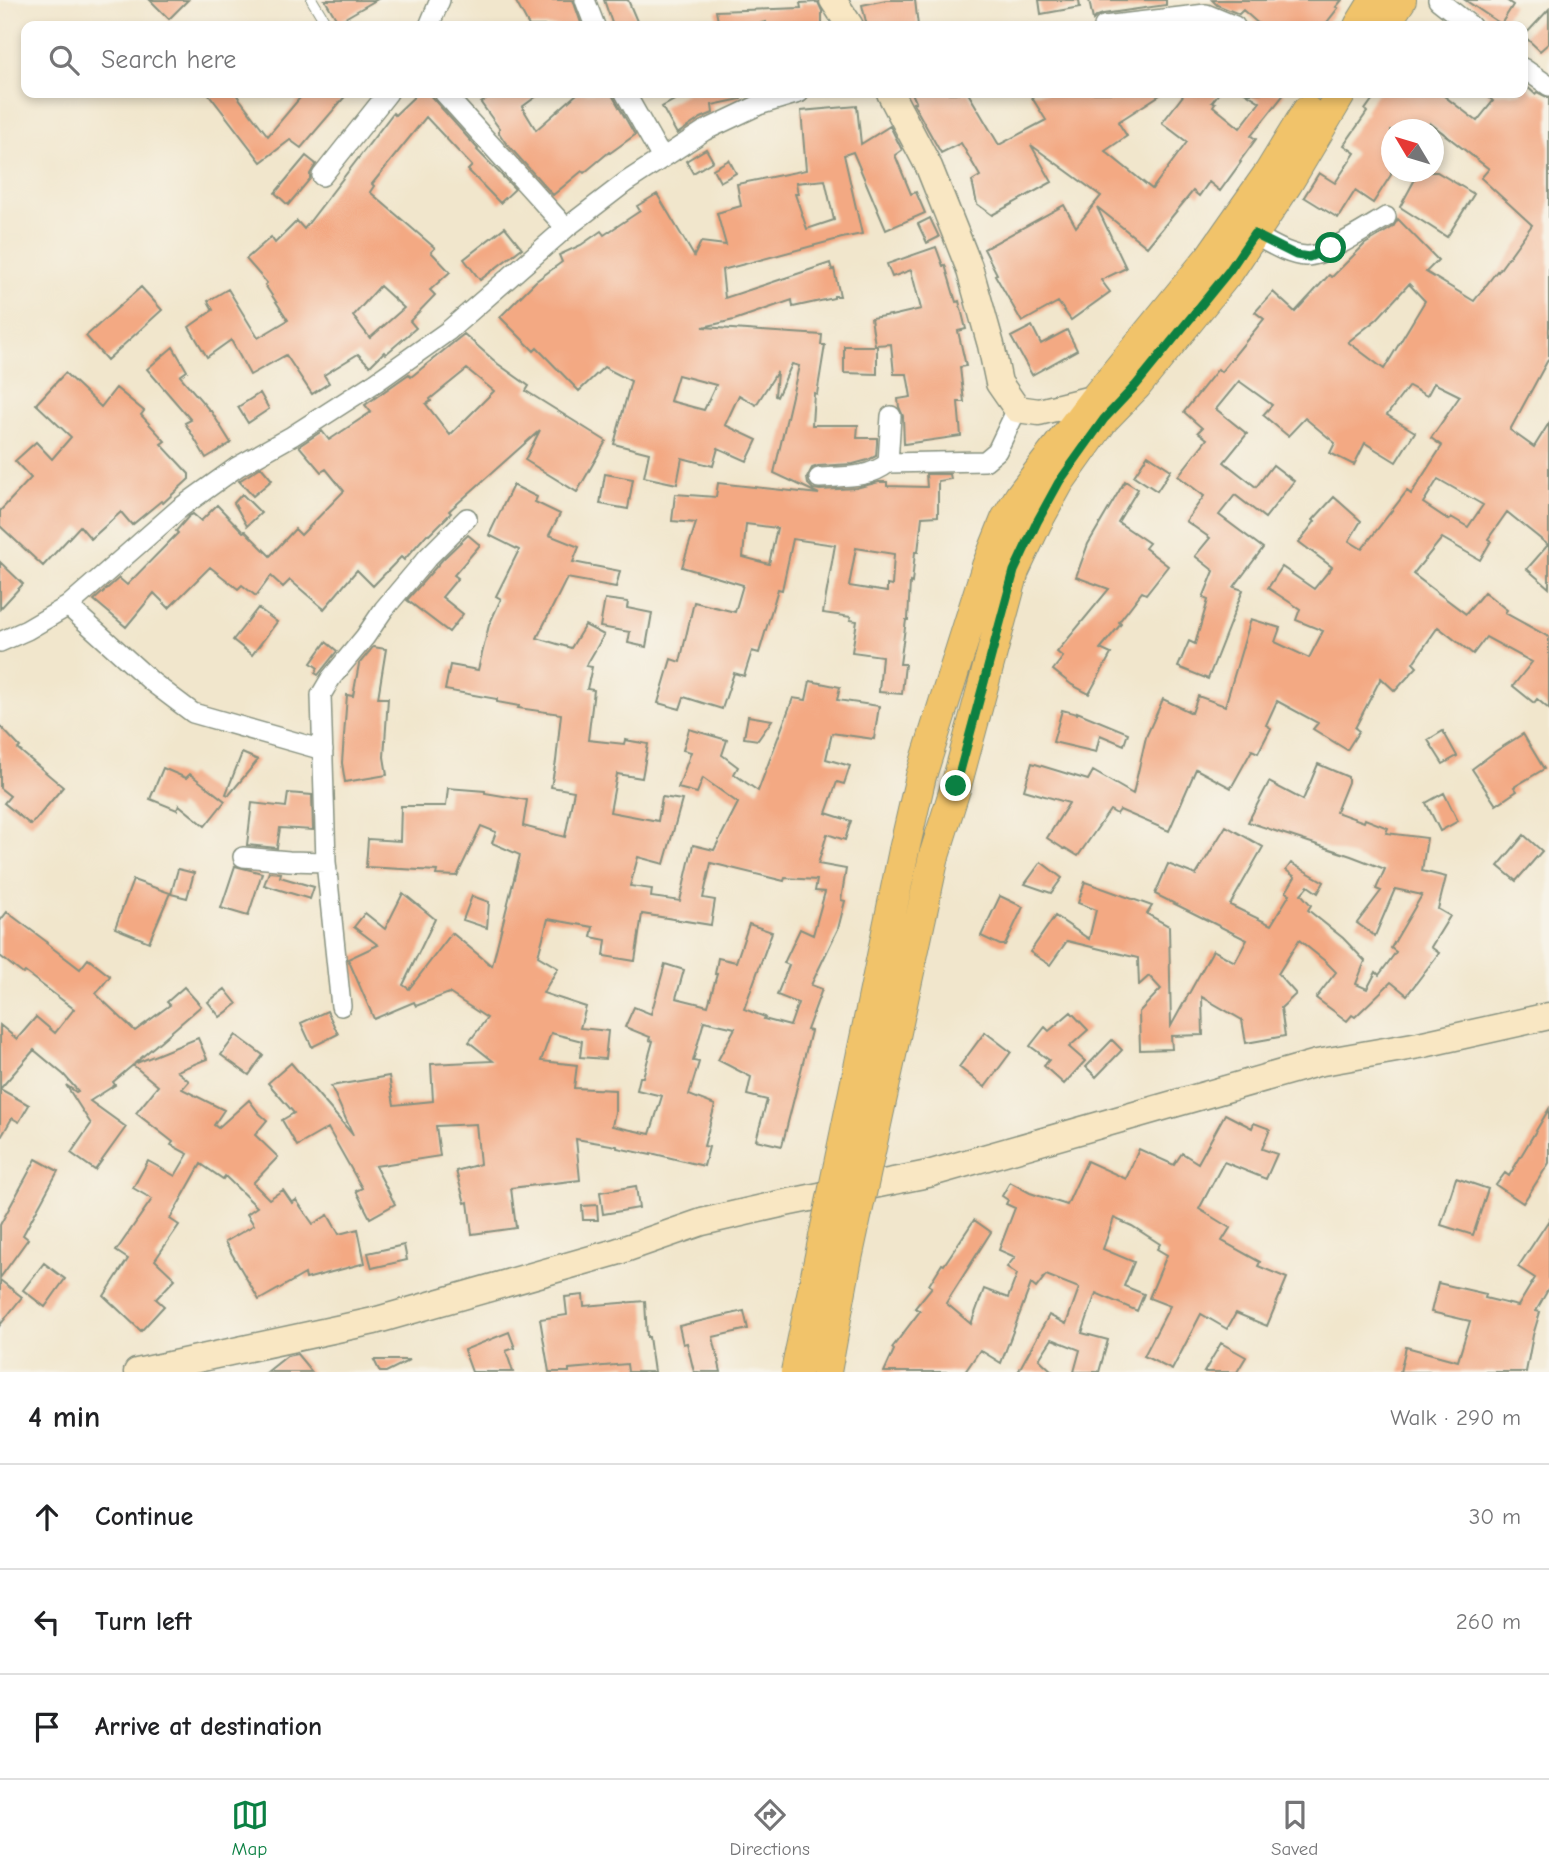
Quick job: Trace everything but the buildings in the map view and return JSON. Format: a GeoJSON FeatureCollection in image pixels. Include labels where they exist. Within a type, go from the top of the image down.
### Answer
{"type":"FeatureCollection","features":[{"type":"Feature","properties":{"kind":"main road"},"geometry":{"type":"LineString","coordinates":[[1362,21],[1375,0]]}},
{"type":"Feature","properties":{"kind":"main road"},"geometry":{"type":"LineString","coordinates":[[1387,21],[1401,0]]}},
{"type":"Feature","properties":{"kind":"main road"},"geometry":{"type":"LineString","coordinates":[[826,1372],[846,1263],[934,856],[956,786],[1014,571],[1037,522],[1100,409],[1269,173],[1315,98]]}},
{"type":"Feature","properties":{"kind":"main road"},"geometry":{"type":"LineString","coordinates":[[796,1372],[921,776],[988,566],[1006,519],[1020,495],[1100,409],[1136,385],[1229,271],[1287,184],[1338,98]]}},
{"type":"Feature","properties":{"kind":"street"},"geometry":{"type":"LineString","coordinates":[[431,21],[440,0]]}},
{"type":"Feature","properties":{"kind":"street"},"geometry":{"type":"LineString","coordinates":[[585,0],[593,21]]}},
{"type":"Feature","properties":{"kind":"street"},"geometry":{"type":"LineString","coordinates":[[833,0],[847,21]]}},
{"type":"Feature","properties":{"kind":"street"},"geometry":{"type":"LineString","coordinates":[[1438,0],[1465,21]]}},
{"type":"Feature","properties":{"kind":"street"},"geometry":{"type":"LineString","coordinates":[[1130,21],[1203,7],[1227,21]]}},
{"type":"Feature","properties":{"kind":"street"},"geometry":{"type":"LineString","coordinates":[[1528,71],[1549,86]]}},
{"type":"Feature","properties":{"kind":"street"},"geometry":{"type":"LineString","coordinates":[[322,176],[384,98]]}},
{"type":"Feature","properties":{"kind":"street"},"geometry":{"type":"LineString","coordinates":[[449,98],[566,228]]}},
{"type":"Feature","properties":{"kind":"street"},"geometry":{"type":"LineString","coordinates":[[628,98],[663,158]]}},
{"type":"Feature","properties":{"kind":"street"},"geometry":{"type":"LineString","coordinates":[[0,642],[68,606],[180,508],[237,467],[292,436],[376,382],[447,331],[566,228],[626,182],[704,131],[760,105],[783,98]]}},
{"type":"Feature","properties":{"kind":"street"},"geometry":{"type":"LineString","coordinates":[[893,98],[929,167],[969,267],[999,383],[1017,409],[1039,412],[1100,409]]}},
{"type":"Feature","properties":{"kind":"street"},"geometry":{"type":"LineString","coordinates":[[1254,234],[1296,255],[1309,257],[1386,217]]}},
{"type":"Feature","properties":{"kind":"street"},"geometry":{"type":"LineString","coordinates":[[819,478],[863,475],[878,471],[888,463],[985,461],[997,451],[1017,409]]}},
{"type":"Feature","properties":{"kind":"street"},"geometry":{"type":"LineString","coordinates":[[888,463],[891,416]]}},
{"type":"Feature","properties":{"kind":"street"},"geometry":{"type":"LineString","coordinates":[[341,1006],[326,862],[321,695],[384,609],[428,556],[467,518]]}},
{"type":"Feature","properties":{"kind":"street"},"geometry":{"type":"LineString","coordinates":[[68,606],[152,682],[193,713],[323,750]]}},
{"type":"Feature","properties":{"kind":"street"},"geometry":{"type":"LineString","coordinates":[[243,857],[326,862]]}},
{"type":"Feature","properties":{"kind":"street"},"geometry":{"type":"LineString","coordinates":[[137,1372],[374,1321],[616,1252],[702,1222],[928,1174],[1317,1063],[1419,1045],[1546,1017]]}},
{"type":"Feature","properties":{"kind":"lane"},"geometry":{"type":"LineString","coordinates":[[312,0],[325,21]]}},
{"type":"Feature","properties":{"kind":"route"},"geometry":{"type":"LineString","coordinates":[[956,786],[1014,571],[1059,482],[1104,419],[1136,385],[1229,271],[1254,234],[1296,255],[1309,257],[1331,248]]}}]}
